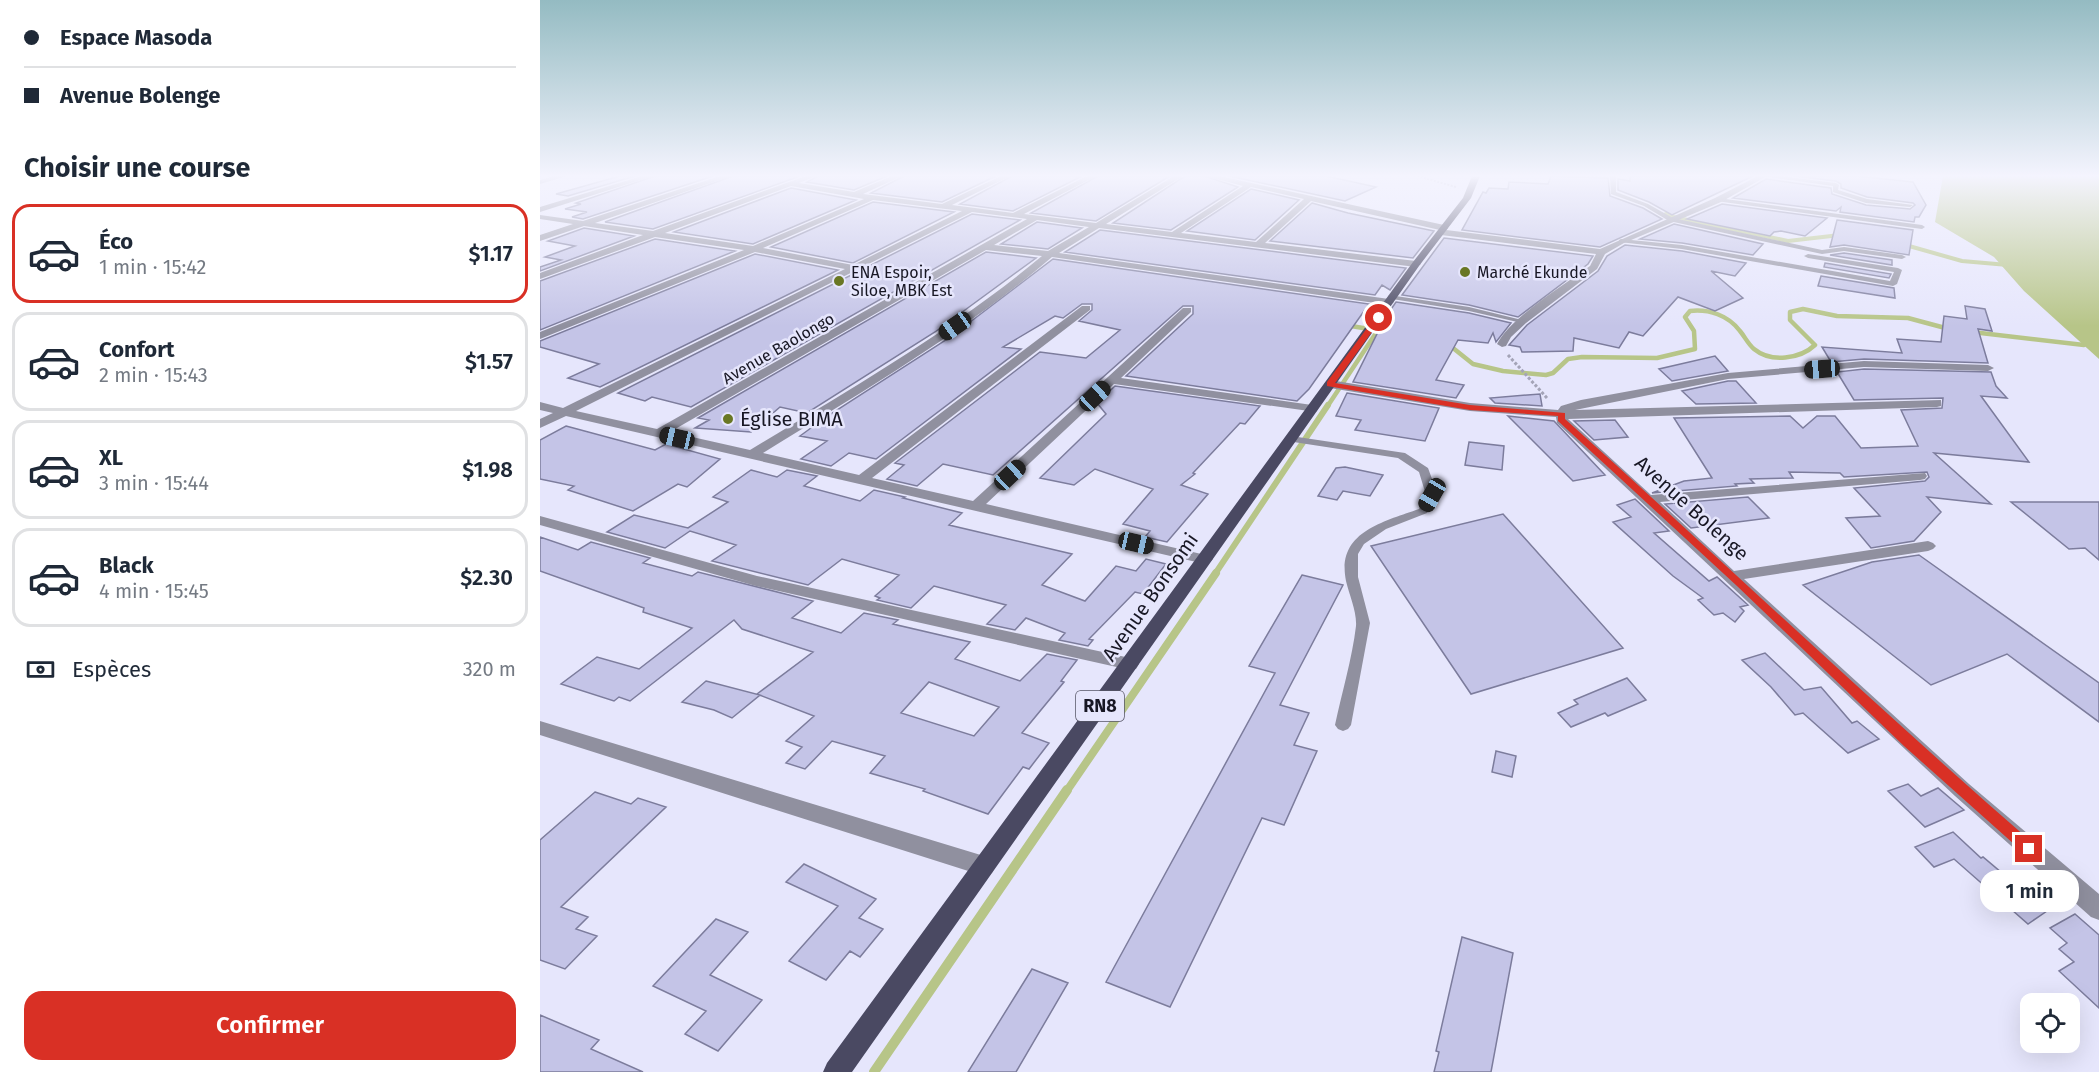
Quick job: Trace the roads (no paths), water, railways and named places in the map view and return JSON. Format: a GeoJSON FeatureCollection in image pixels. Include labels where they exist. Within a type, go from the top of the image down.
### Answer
{"type":"FeatureCollection","features":[{"type":"Feature","properties":{"kind":"main road","name":"Avenue Bonsomi"},"geometry":{"type":"LineString","coordinates":[[836,1072],[1416,264],[1446,226]]}},
{"type":"Feature","properties":{"kind":"street"},"geometry":{"type":"LineString","coordinates":[[540,238],[576,226]]}},
{"type":"Feature","properties":{"kind":"street"},"geometry":{"type":"LineString","coordinates":[[596,226],[754,249],[854,268]]}},
{"type":"Feature","properties":{"kind":"street"},"geometry":{"type":"LineString","coordinates":[[540,276],[675,226]]}},
{"type":"Feature","properties":{"kind":"street"},"geometry":{"type":"LineString","coordinates":[[540,336],[808,226]]}},
{"type":"Feature","properties":{"kind":"street"},"geometry":{"type":"LineString","coordinates":[[540,424],[939,226]]}},
{"type":"Feature","properties":{"kind":"street","name":"Avenue Baolongo"},"geometry":{"type":"LineString","coordinates":[[659,434],[1022,226]]}},
{"type":"Feature","properties":{"kind":"street"},"geometry":{"type":"LineString","coordinates":[[753,454],[905,360],[1005,292],[1050,254],[1096,226]]}},
{"type":"Feature","properties":{"kind":"street"},"geometry":{"type":"LineString","coordinates":[[1116,226],[1416,264]]}},
{"type":"Feature","properties":{"kind":"street"},"geometry":{"type":"LineString","coordinates":[[1174,233],[1185,226]]}},
{"type":"Feature","properties":{"kind":"street"},"geometry":{"type":"LineString","coordinates":[[1260,243],[1279,226]]}},
{"type":"Feature","properties":{"kind":"street"},"geometry":{"type":"LineString","coordinates":[[1426,226],[1601,252],[1657,226]]}},
{"type":"Feature","properties":{"kind":"street"},"geometry":{"type":"LineString","coordinates":[[984,248],[1050,254],[1391,300]]}},
{"type":"Feature","properties":{"kind":"street"},"geometry":{"type":"LineString","coordinates":[[1502,344],[1506,336],[1522,321],[1594,267],[1601,252]]}},
{"type":"Feature","properties":{"kind":"street"},"geometry":{"type":"LineString","coordinates":[[861,480],[1086,308]]}},
{"type":"Feature","properties":{"kind":"street"},"geometry":{"type":"LineString","coordinates":[[976,506],[1187,310]]}},
{"type":"Feature","properties":{"kind":"street"},"geometry":{"type":"LineString","coordinates":[[1562,414],[1565,409],[1581,404],[1728,376],[1864,364],[1988,368]]}},
{"type":"Feature","properties":{"kind":"street"},"geometry":{"type":"LineString","coordinates":[[1112,380],[1312,409]]}},
{"type":"Feature","properties":{"kind":"street"},"geometry":{"type":"LineString","coordinates":[[1330,384],[1470,407],[1562,414],[1936,403]]}},
{"type":"Feature","properties":{"kind":"street"},"geometry":{"type":"LineString","coordinates":[[540,406],[1204,559]]}},
{"type":"Feature","properties":{"kind":"street","name":"Avenue Bolenge"},"geometry":{"type":"LineString","coordinates":[[1562,414],[1561,420],[1733,576],[1908,742],[2099,909]]}},
{"type":"Feature","properties":{"kind":"street"},"geometry":{"type":"LineString","coordinates":[[1649,499],[1920,476]]}},
{"type":"Feature","properties":{"kind":"street"},"geometry":{"type":"LineString","coordinates":[[540,520],[756,581],[1130,664]]}},
{"type":"Feature","properties":{"kind":"street"},"geometry":{"type":"LineString","coordinates":[[1733,576],[1928,546]]}},
{"type":"Feature","properties":{"kind":"street"},"geometry":{"type":"LineString","coordinates":[[540,728],[984,866]]}},
{"type":"Feature","properties":{"kind":"lane"},"geometry":{"type":"LineString","coordinates":[[1710,226],[1822,252]]}},
{"type":"Feature","properties":{"kind":"lane"},"geometry":{"type":"LineString","coordinates":[[1908,226],[1922,228]]}},
{"type":"Feature","properties":{"kind":"lane"},"geometry":{"type":"LineString","coordinates":[[1622,241],[1682,247],[1893,284],[1898,270],[1808,256]]}},
{"type":"Feature","properties":{"kind":"lane"},"geometry":{"type":"LineString","coordinates":[[1782,264],[1822,252],[1844,249],[1902,257]]}},
{"type":"Feature","properties":{"kind":"lane"},"geometry":{"type":"LineString","coordinates":[[1391,300],[1469,309],[1522,321]]}},
{"type":"Feature","properties":{"kind":"lane"},"geometry":{"type":"LineString","coordinates":[[1291,439],[1401,455],[1424,470],[1432,495],[1423,511],[1382,526],[1359,542],[1352,554],[1352,577],[1363,623],[1343,725]]}},
{"type":"Feature","properties":{"kind":"waterway"},"geometry":{"type":"LineString","coordinates":[[1717,226],[1788,241],[1840,235]]}},
{"type":"Feature","properties":{"kind":"waterway"},"geometry":{"type":"LineString","coordinates":[[1902,244],[1962,261],[2008,265]]}},
{"type":"Feature","properties":{"kind":"waterway"},"geometry":{"type":"LineString","coordinates":[[1448,344],[1473,364],[1503,371],[1546,375],[1553,373],[1568,359],[1582,357],[1657,358],[1695,349],[1694,331],[1685,317],[1690,311],[1711,312],[1724,317],[1735,325],[1754,349],[1777,358],[1802,354],[1815,345],[1790,320],[1790,312],[1803,309],[1837,316],[1908,318],[1949,329]]}},
{"type":"Feature","properties":{"kind":"waterway"},"geometry":{"type":"LineString","coordinates":[[1345,325],[1378,330]]}},
{"type":"Feature","properties":{"kind":"waterway"},"geometry":{"type":"LineString","coordinates":[[1327,407],[1378,330]]}},
{"type":"Feature","properties":{"kind":"waterway"},"geometry":{"type":"LineString","coordinates":[[1378,330],[1387,332]]}},
{"type":"Feature","properties":{"kind":"waterway"},"geometry":{"type":"LineString","coordinates":[[1972,332],[2084,345]]}},
{"type":"Feature","properties":{"kind":"waterway"},"geometry":{"type":"LineString","coordinates":[[1215,574],[1328,405]]}},
{"type":"Feature","properties":{"kind":"waterway"},"geometry":{"type":"LineString","coordinates":[[1066,792],[1216,573]]}},
{"type":"Feature","properties":{"kind":"waterway"},"geometry":{"type":"LineString","coordinates":[[874,1072],[1067,790]]}},
{"type":"Feature","properties":{"kind":"place","name":"Marché Ekunde"},"geometry":{"type":"Point","coordinates":[1465,272]}},
{"type":"Feature","properties":{"kind":"place","name":"ENA Espoir, Siloe, MBK Est"},"geometry":{"type":"Point","coordinates":[839,281]}},
{"type":"Feature","properties":{"kind":"place","name":"Église BIMA"},"geometry":{"type":"Point","coordinates":[728,419]}}]}
